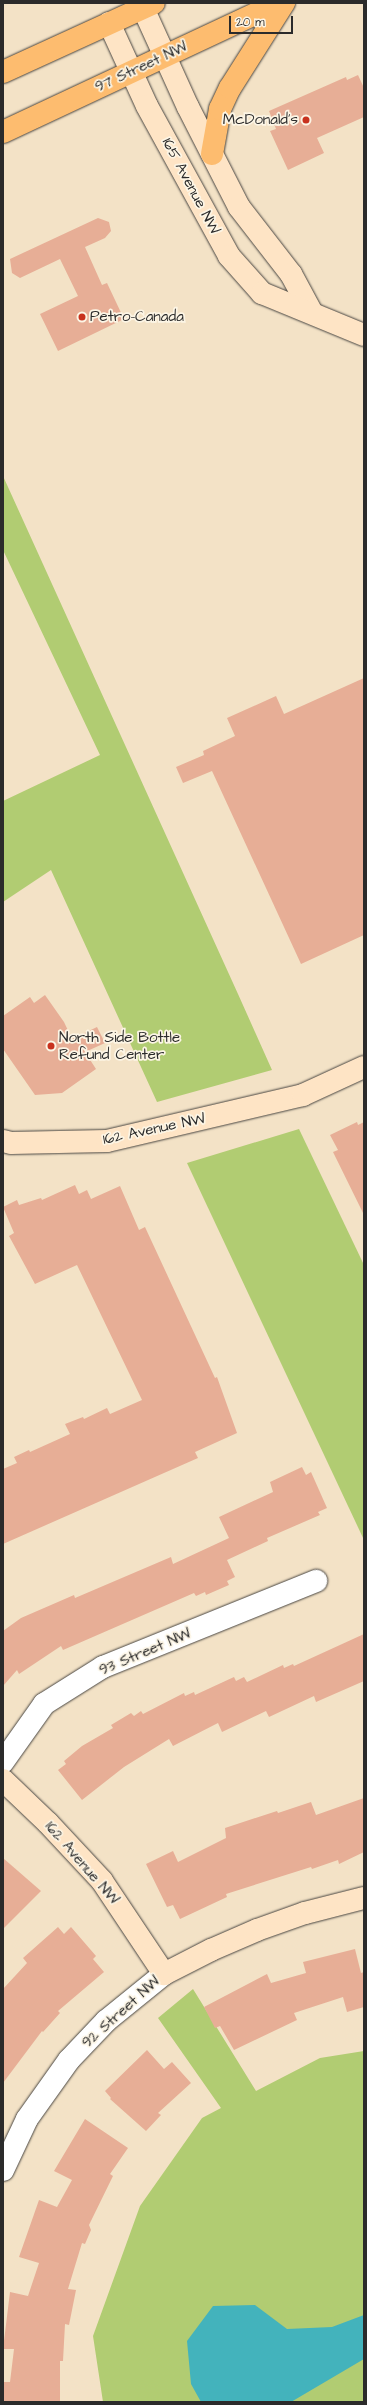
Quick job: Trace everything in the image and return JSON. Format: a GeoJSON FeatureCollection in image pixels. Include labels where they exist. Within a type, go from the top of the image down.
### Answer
{"type":"FeatureCollection","features":[{"type":"Feature","properties":{"kind":"main road","name":"97 Street NW"},"geometry":{"type":"LineString","coordinates":[[3,132],[130,71],[279,3]]}},
{"type":"Feature","properties":{"kind":"main road"},"geometry":{"type":"LineString","coordinates":[[212,154],[220,109],[230,88],[284,3]]}},
{"type":"Feature","properties":{"kind":"main road"},"geometry":{"type":"LineString","coordinates":[[3,72],[149,5]]}},
{"type":"Feature","properties":{"kind":"street"},"geometry":{"type":"LineString","coordinates":[[149,5],[165,56],[239,207],[291,274],[312,313]]}},
{"type":"Feature","properties":{"kind":"street","name":"165 Avenue NW"},"geometry":{"type":"LineString","coordinates":[[109,23],[130,71],[229,256],[262,293],[364,335]]}},
{"type":"Feature","properties":{"kind":"street","name":"162 Avenue NW"},"geometry":{"type":"LineString","coordinates":[[3,1141],[11,1143],[107,1141],[303,1095],[364,1067]]}},
{"type":"Feature","properties":{"kind":"street","name":"93 Street NW"},"geometry":{"type":"LineString","coordinates":[[3,1762],[44,1704],[103,1667],[316,1581]]}},
{"type":"Feature","properties":{"kind":"street","name":"162 Avenue NW"},"geometry":{"type":"LineString","coordinates":[[3,1780],[48,1823],[102,1881],[164,1974]]}},
{"type":"Feature","properties":{"kind":"street","name":"92 Street NW"},"geometry":{"type":"LineString","coordinates":[[3,2170],[27,2119],[68,2060],[106,2021],[164,1974],[257,1930],[305,1913],[364,1898]]}},
{"type":"Feature","properties":{"kind":"green space"},"geometry":{"type":"Polygon","coordinates":[[[3,476],[272,1070],[157,1102],[51,870],[3,902],[3,801],[100,755],[3,550],[3,476]]]}},
{"type":"Feature","properties":{"kind":"green space"},"geometry":{"type":"Polygon","coordinates":[[[299,1129],[364,1265],[364,1540],[187,1163],[299,1129]]]}},
{"type":"Feature","properties":{"kind":"green space"},"geometry":{"type":"Polygon","coordinates":[[[193,1989],[256,2091],[320,2058],[364,2051],[364,2402],[103,2402],[93,2336],[140,2206],[202,2118],[221,2108],[158,2018],[193,1989]]]}},
{"type":"Feature","properties":{"kind":"water"},"geometry":{"type":"Polygon","coordinates":[[[255,2305],[287,2329],[332,2327],[364,2315],[364,2359],[291,2402],[201,2402],[191,2384],[187,2341],[213,2306],[255,2305]]]}},
{"type":"Feature","properties":{"kind":"building"},"geometry":{"type":"Polygon","coordinates":[[[358,75],[364,88],[364,117],[317,138],[324,153],[288,170],[270,131],[276,129],[269,111],[346,77],[347,80],[358,75]]]}},
{"type":"Feature","properties":{"kind":"building"},"geometry":{"type":"Polygon","coordinates":[[[98,218],[109,222],[111,231],[105,238],[85,247],[102,285],[107,283],[124,319],[58,351],[40,314],[78,296],[60,259],[20,278],[12,273],[10,259],[98,218]]]}},
{"type":"Feature","properties":{"kind":"building"},"geometry":{"type":"Polygon","coordinates":[[[364,678],[364,935],[301,964],[212,771],[183,783],[176,767],[204,755],[203,751],[235,736],[227,718],[276,696],[284,714],[364,678]]]}},
{"type":"Feature","properties":{"kind":"building","name":"North Side Bottle Refund Center"},"geometry":{"type":"Polygon","coordinates":[[[45,995],[64,1022],[72,1039],[97,1027],[105,1043],[85,1052],[96,1069],[62,1093],[35,1095],[3,1049],[3,1016],[30,997],[34,1003],[45,995]]]}},
{"type":"Feature","properties":{"kind":"building"},"geometry":{"type":"Polygon","coordinates":[[[357,1122],[358,1125],[364,1122],[364,1215],[333,1152],[338,1150],[330,1135],[357,1122]]]}},
{"type":"Feature","properties":{"kind":"building"},"geometry":{"type":"Polygon","coordinates":[[[75,1185],[79,1194],[87,1190],[91,1199],[120,1186],[139,1230],[145,1227],[215,1378],[217,1377],[237,1433],[195,1452],[198,1458],[3,1544],[3,1469],[17,1463],[14,1457],[29,1450],[30,1452],[70,1434],[65,1424],[83,1417],[84,1419],[107,1408],[110,1414],[142,1400],[77,1265],[35,1284],[9,1236],[14,1233],[3,1207],[17,1200],[19,1205],[41,1198],[42,1200],[75,1185]]]}},
{"type":"Feature","properties":{"kind":"building"},"geometry":{"type":"Polygon","coordinates":[[[302,1467],[306,1475],[311,1472],[327,1508],[318,1512],[320,1515],[267,1538],[268,1541],[227,1560],[235,1577],[227,1581],[229,1585],[206,1595],[205,1592],[196,1596],[194,1593],[63,1650],[61,1646],[19,1674],[17,1670],[3,1686],[3,1631],[21,1618],[74,1595],[75,1598],[171,1557],[173,1564],[229,1538],[219,1517],[273,1492],[270,1482],[302,1467]]]}},
{"type":"Feature","properties":{"kind":"building"},"geometry":{"type":"Polygon","coordinates":[[[364,1634],[364,1681],[316,1702],[314,1696],[269,1717],[266,1711],[222,1732],[218,1723],[173,1746],[169,1739],[124,1767],[82,1800],[58,1770],[66,1764],[64,1761],[82,1746],[113,1728],[111,1725],[131,1713],[134,1716],[141,1711],[143,1714],[184,1693],[185,1696],[194,1692],[195,1695],[234,1677],[236,1681],[244,1677],[247,1682],[283,1665],[284,1668],[293,1664],[294,1666],[364,1634]]]}},
{"type":"Feature","properties":{"kind":"building"},"geometry":{"type":"Polygon","coordinates":[[[364,1798],[364,1852],[339,1864],[338,1860],[312,1869],[311,1867],[226,1894],[227,1897],[180,1919],[173,1905],[167,1907],[146,1864],[173,1851],[178,1862],[226,1838],[225,1828],[277,1811],[278,1813],[311,1802],[316,1815],[364,1798]]]}},
{"type":"Feature","properties":{"kind":"building"},"geometry":{"type":"Polygon","coordinates":[[[3,1858],[41,1891],[3,1929],[3,1858]]]}},
{"type":"Feature","properties":{"kind":"building"},"geometry":{"type":"Polygon","coordinates":[[[58,1927],[64,1934],[71,1927],[96,1956],[93,1959],[104,1972],[58,2011],[60,2013],[43,2032],[42,2031],[3,2083],[3,1989],[27,1963],[23,1958],[58,1927]]]}},
{"type":"Feature","properties":{"kind":"building"},"geometry":{"type":"Polygon","coordinates":[[[355,1949],[361,1973],[364,1972],[364,2007],[347,2012],[343,1997],[294,2013],[297,2020],[234,2050],[220,2026],[215,2028],[204,2007],[267,1974],[271,1983],[306,1973],[303,1962],[355,1949]]]}},
{"type":"Feature","properties":{"kind":"building"},"geometry":{"type":"Polygon","coordinates":[[[147,2050],[164,2069],[172,2062],[191,2083],[158,2113],[161,2115],[146,2131],[110,2099],[111,2098],[105,2091],[147,2050]]]}},
{"type":"Feature","properties":{"kind":"building"},"geometry":{"type":"Polygon","coordinates":[[[85,2119],[128,2148],[110,2174],[113,2176],[89,2225],[91,2230],[85,2244],[82,2243],[68,2289],[76,2290],[69,2325],[65,2324],[63,2361],[60,2361],[60,2402],[3,2402],[3,2382],[10,2382],[14,2349],[3,2349],[10,2292],[28,2296],[39,2263],[19,2257],[39,2200],[57,2207],[72,2180],[54,2171],[85,2119]]]}},
{"type":"Feature","properties":{"kind":"place","name":"McDonald's"},"geometry":{"type":"Point","coordinates":[306,120]}},
{"type":"Feature","properties":{"kind":"place","name":"Petro-Canada"},"geometry":{"type":"Point","coordinates":[82,317]}},
{"type":"Feature","properties":{"kind":"place","name":"North Side Bottle Refund Center"},"geometry":{"type":"Point","coordinates":[51,1046]}}]}
